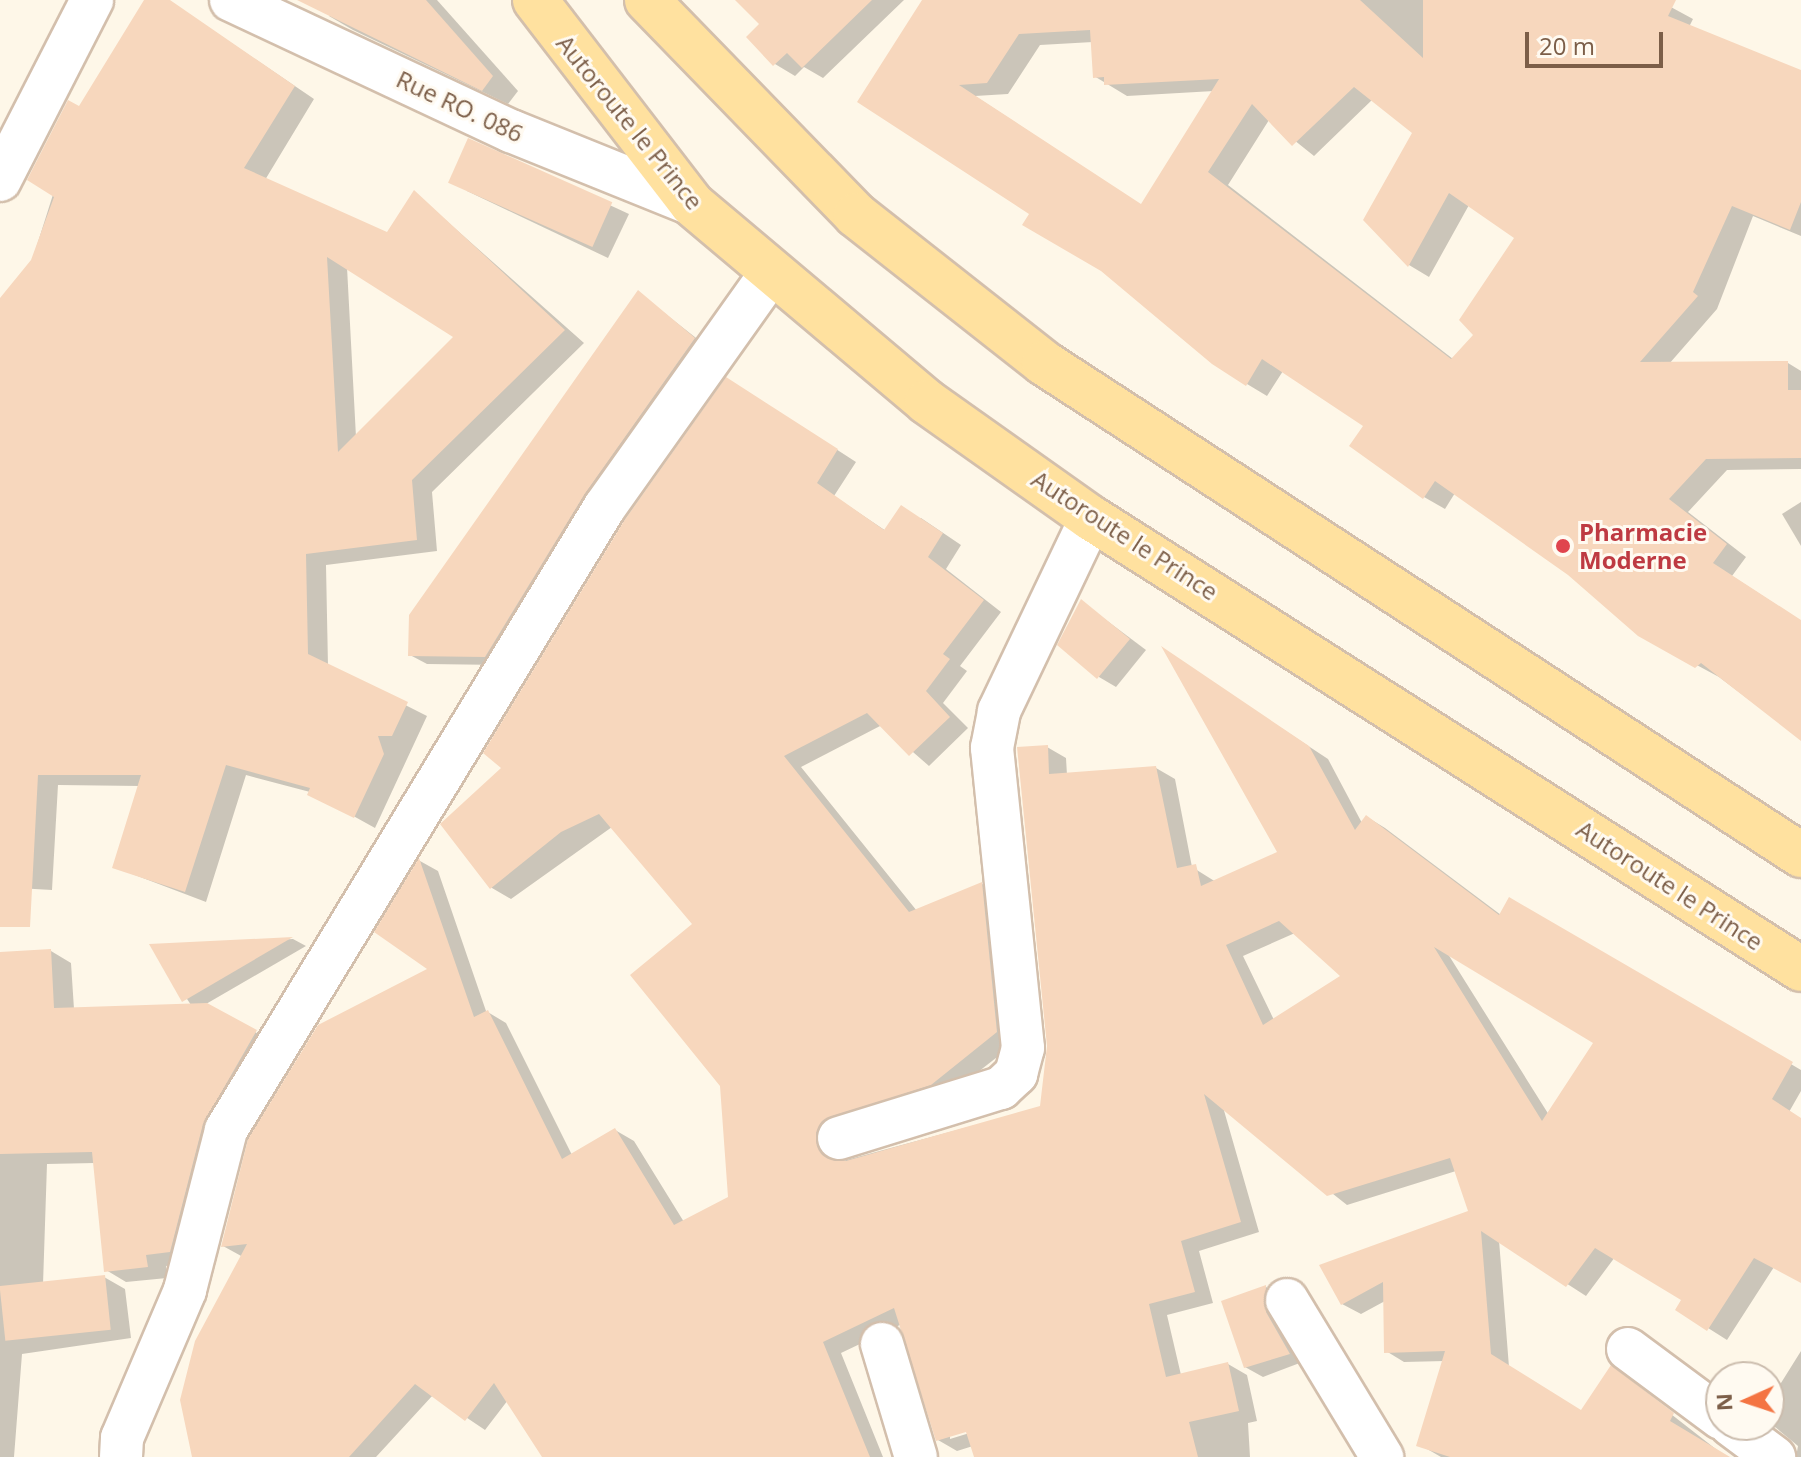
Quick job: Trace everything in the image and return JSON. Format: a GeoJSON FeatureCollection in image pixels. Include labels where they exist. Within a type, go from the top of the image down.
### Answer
{"type":"FeatureCollection","features":[{"type":"Feature","properties":{"kind":"main road","name":"Autoroute le Prince"},"geometry":{"type":"LineString","coordinates":[[535,0],[692,204],[927,402],[1091,518],[1801,969]]}},
{"type":"Feature","properties":{"kind":"main road"},"geometry":{"type":"LineString","coordinates":[[647,0],[856,215],[1044,363],[1801,855]]}},
{"type":"Feature","properties":{"kind":"street"},"geometry":{"type":"LineString","coordinates":[[0,180],[92,0]]}},
{"type":"Feature","properties":{"kind":"street","name":"Rue RO. 086"},"geometry":{"type":"LineString","coordinates":[[231,0],[511,131],[692,204]]}},
{"type":"Feature","properties":{"kind":"street"},"geometry":{"type":"LineString","coordinates":[[121,1457],[122,1438],[185,1290],[226,1130],[604,508],[771,273]]}},
{"type":"Feature","properties":{"kind":"street"},"geometry":{"type":"LineString","coordinates":[[839,1138],[1001,1088],[1016,1074],[1023,1048],[992,748],[999,711],[1091,518]]}},
{"type":"Feature","properties":{"kind":"street"},"geometry":{"type":"LineString","coordinates":[[1287,1300],[1382,1457]]}},
{"type":"Feature","properties":{"kind":"street"},"geometry":{"type":"LineString","coordinates":[[882,1344],[916,1457]]}},
{"type":"Feature","properties":{"kind":"street"},"geometry":{"type":"LineString","coordinates":[[1628,1349],[1705,1406]]}},
{"type":"Feature","properties":{"kind":"street"},"geometry":{"type":"LineString","coordinates":[[1752,1441],[1774,1457]]}},
{"type":"Feature","properties":{"kind":"building"},"geometry":{"type":"Polygon","coordinates":[[[144,0],[170,0],[295,86],[244,168],[387,232],[414,190],[565,330],[412,480],[417,540],[306,554],[308,654],[408,702],[392,736],[378,736],[384,754],[354,818],[307,795],[310,788],[226,765],[185,892],[112,868],[141,775],[38,775],[30,927],[0,927],[0,298],[31,260],[54,197],[27,180],[68,100],[79,106],[144,0]],[[327,257],[338,452],[453,337],[327,257]]]}},
{"type":"Feature","properties":{"kind":"building"},"geometry":{"type":"Polygon","coordinates":[[[297,0],[426,0],[493,76],[482,91],[297,0]]]}},
{"type":"Feature","properties":{"kind":"building"},"geometry":{"type":"Polygon","coordinates":[[[735,0],[872,0],[802,68],[787,53],[773,66],[746,37],[759,24],[735,0]]]}},
{"type":"Feature","properties":{"kind":"building"},"geometry":{"type":"Polygon","coordinates":[[[922,0],[1360,0],[1423,58],[1423,0],[1676,0],[1668,16],[1801,70],[1801,202],[1790,230],[1732,206],[1693,292],[1698,296],[1640,362],[1788,361],[1788,390],[1801,390],[1801,458],[1706,459],[1669,499],[1727,544],[1713,563],[1801,620],[1801,741],[1701,663],[1695,668],[1638,636],[1568,575],[1435,481],[1423,499],[1349,446],[1363,426],[1262,359],[1246,386],[1212,364],[1101,271],[1022,225],[1029,214],[857,102],[922,0]],[[1090,30],[1019,34],[987,83],[959,85],[1141,204],[1219,79],[1104,85],[1104,77],[1093,78],[1090,30]],[[1354,87],[1292,146],[1252,104],[1208,172],[1451,359],[1473,335],[1459,320],[1514,238],[1449,193],[1408,267],[1363,220],[1412,133],[1354,87]]]}},
{"type":"Feature","properties":{"kind":"building"},"geometry":{"type":"Polygon","coordinates":[[[468,138],[612,202],[592,247],[448,183],[468,138]]]}},
{"type":"Feature","properties":{"kind":"building"},"geometry":{"type":"Polygon","coordinates":[[[638,290],[695,338],[584,495],[485,657],[408,656],[409,615],[638,290]]]}},
{"type":"Feature","properties":{"kind":"building"},"geometry":{"type":"Polygon","coordinates":[[[726,377],[838,449],[817,483],[884,530],[901,505],[943,533],[928,557],[984,600],[943,654],[950,659],[926,691],[950,717],[909,756],[867,713],[784,756],[909,912],[982,882],[997,1032],[931,1085],[822,1121],[816,1133],[822,1155],[846,1161],[1040,1106],[1047,1046],[1017,747],[1048,745],[1049,774],[1156,766],[1177,868],[1196,864],[1201,886],[1277,852],[1161,646],[1309,746],[1355,830],[1366,815],[1499,915],[1509,897],[1793,1062],[1772,1099],[1801,1118],[1801,1283],[1754,1258],[1707,1331],[1675,1310],[1681,1300],[1595,1248],[1566,1287],[1481,1231],[1491,1354],[1581,1410],[1611,1365],[1674,1413],[1670,1421],[1730,1457],[1450,1457],[1416,1446],[1445,1351],[1384,1353],[1383,1282],[1341,1305],[1319,1265],[1468,1211],[1450,1158],[1327,1196],[1204,1094],[1241,1222],[1181,1241],[1195,1292],[1149,1304],[1166,1377],[1228,1362],[1239,1411],[1189,1422],[1198,1457],[974,1457],[966,1432],[936,1441],[894,1308],[823,1342],[870,1457],[542,1457],[494,1383],[465,1421],[415,1384],[349,1457],[192,1457],[180,1400],[195,1341],[247,1244],[221,1247],[248,1139],[318,1025],[427,969],[374,932],[419,858],[474,1017],[488,1010],[562,1159],[615,1128],[674,1225],[728,1197],[720,1086],[630,975],[692,924],[599,814],[561,832],[490,889],[440,824],[501,768],[483,753],[624,521],[726,377]],[[1279,921],[1226,945],[1263,1025],[1340,976],[1279,921]],[[1434,947],[1542,1121],[1593,1043],[1434,947]]]}},
{"type":"Feature","properties":{"kind":"building"},"geometry":{"type":"Polygon","coordinates":[[[1081,599],[1130,639],[1097,679],[1057,645],[1081,599]]]}},
{"type":"Feature","properties":{"kind":"building"},"geometry":{"type":"Polygon","coordinates":[[[293,937],[182,1002],[149,944],[293,937]]]}},
{"type":"Feature","properties":{"kind":"building"},"geometry":{"type":"Polygon","coordinates":[[[51,949],[54,1008],[207,1003],[257,1030],[203,1124],[170,1252],[146,1255],[148,1267],[104,1272],[92,1152],[0,1154],[0,952],[51,949]]]}},
{"type":"Feature","properties":{"kind":"building"},"geometry":{"type":"Polygon","coordinates":[[[105,1275],[111,1330],[5,1341],[0,1286],[105,1275]]]}},
{"type":"Feature","properties":{"kind":"building"},"geometry":{"type":"Polygon","coordinates":[[[1266,1285],[1266,1312],[1290,1354],[1244,1368],[1221,1301],[1266,1285]]]}},
{"type":"Feature","properties":{"kind":"place","name":"Pharmacie Moderne"},"geometry":{"type":"Point","coordinates":[1563,546]}}]}
